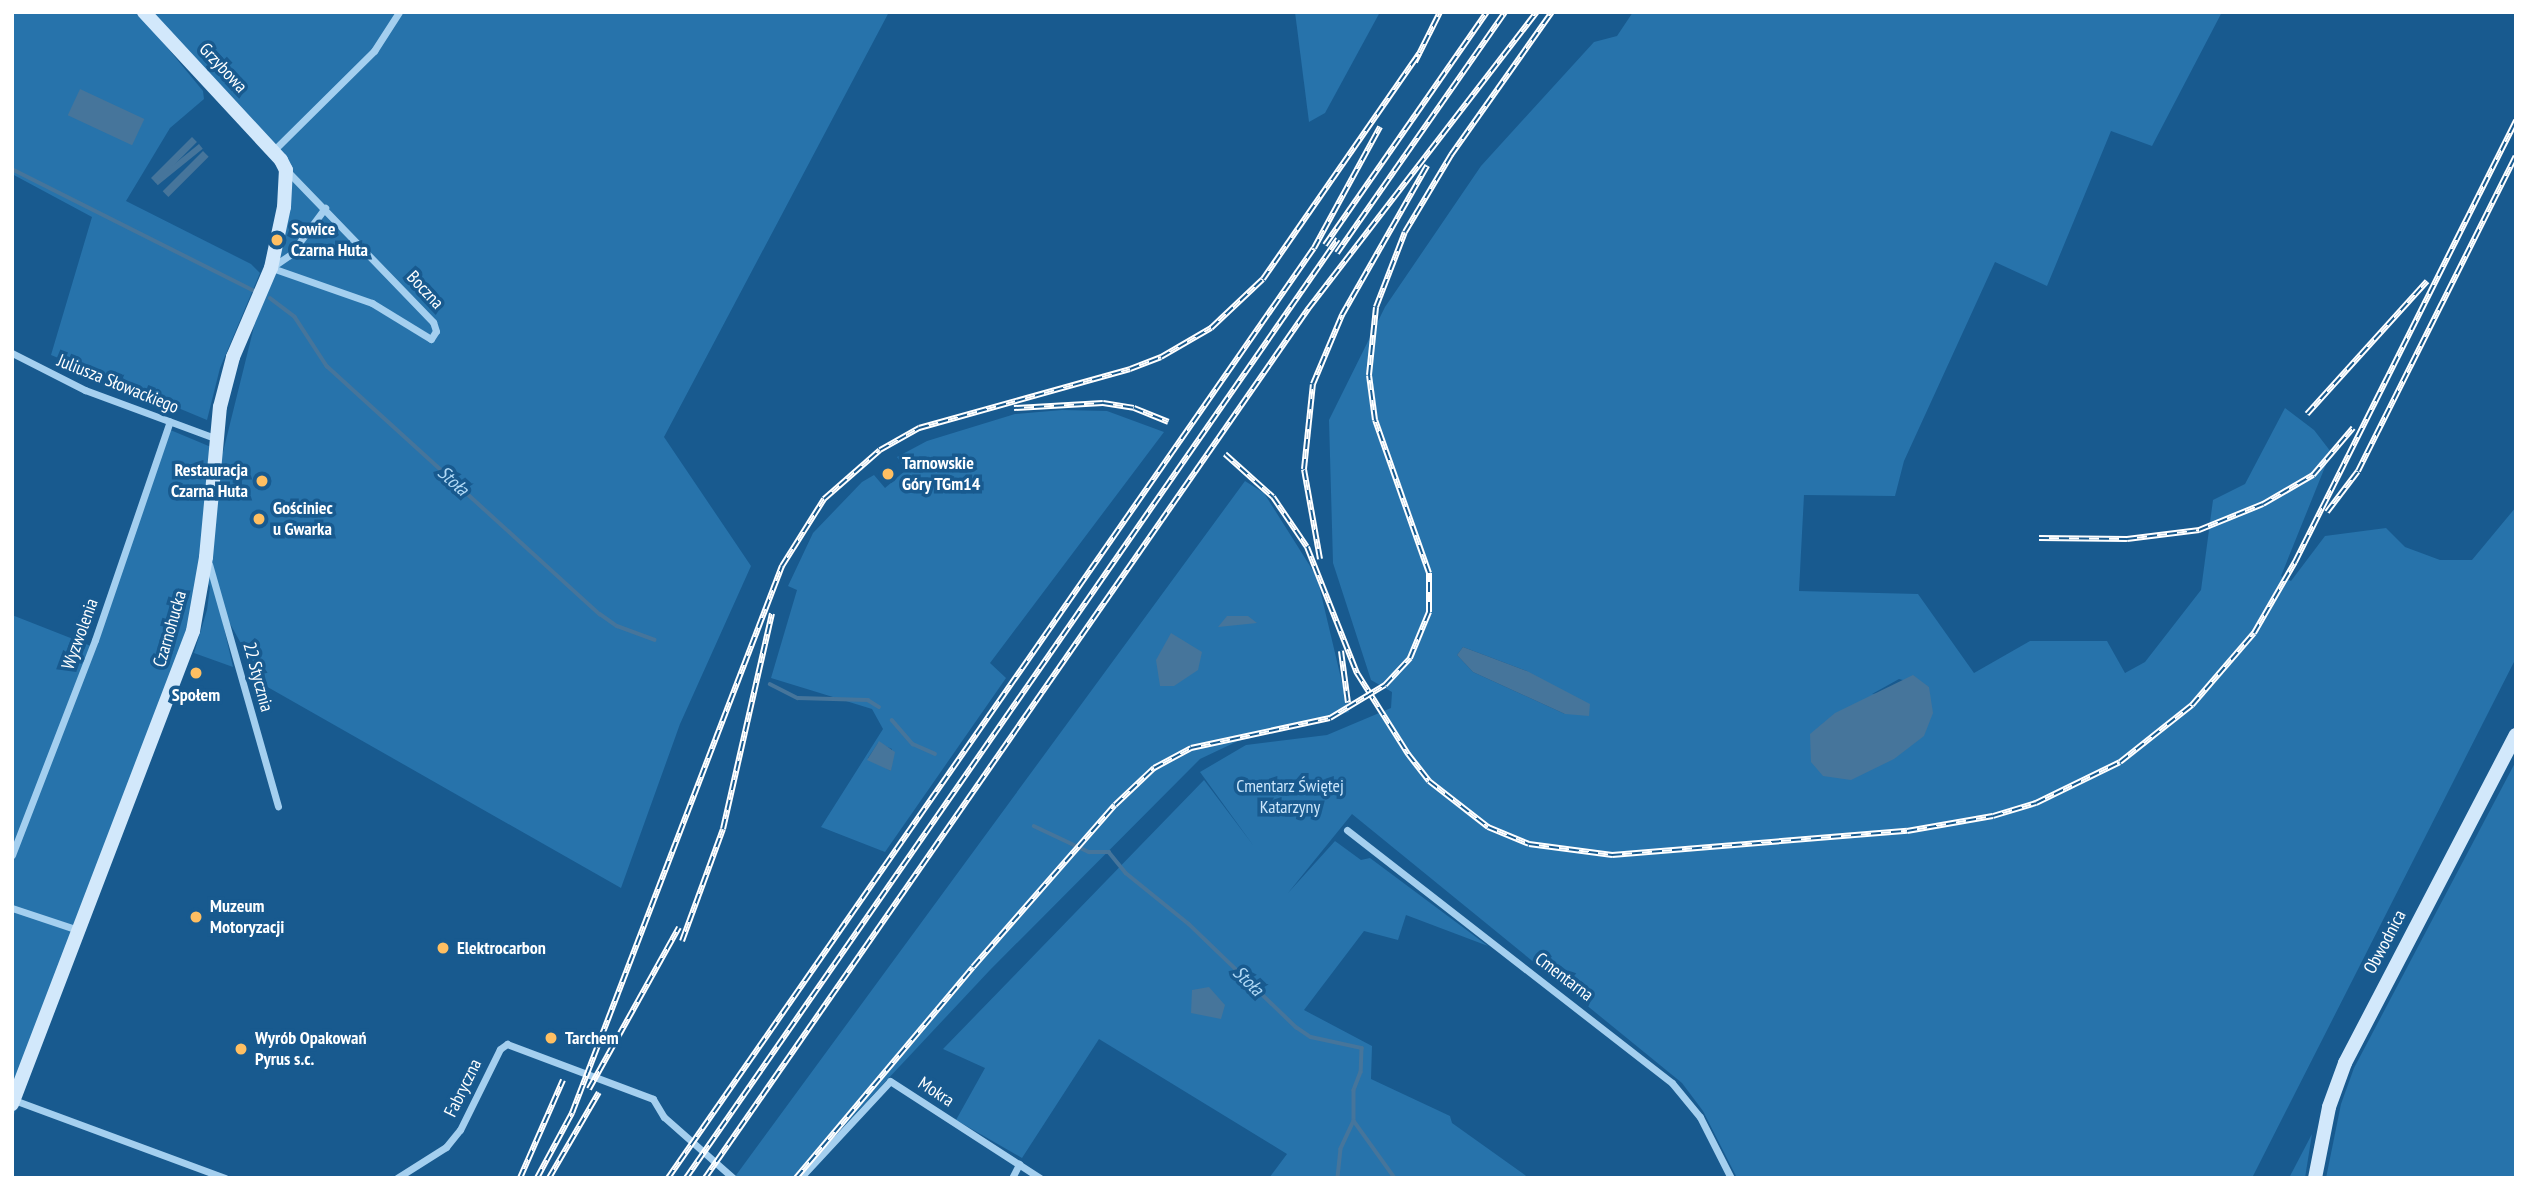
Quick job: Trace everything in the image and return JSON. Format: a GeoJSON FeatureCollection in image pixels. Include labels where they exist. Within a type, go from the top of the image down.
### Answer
{"type":"FeatureCollection","features":[{"type":"Feature","properties":{"kind":"street","name":"Grzybowa"},"geometry":{"type":"LineString","coordinates":[[144,12],[274,150]]}},
{"type":"Feature","properties":{"kind":"street"},"geometry":{"type":"LineString","coordinates":[[286,170],[274,150],[374,51],[399,12]]}},
{"type":"Feature","properties":{"kind":"street","name":"Boczna"},"geometry":{"type":"LineString","coordinates":[[271,268],[372,303],[431,339],[436,331],[433,322],[286,170]]}},
{"type":"Feature","properties":{"kind":"street","name":"Czarnohucka"},"geometry":{"type":"LineString","coordinates":[[13,1102],[193,631],[206,557],[215,438],[233,356],[271,268],[286,170]]}},
{"type":"Feature","properties":{"kind":"street"},"geometry":{"type":"LineString","coordinates":[[271,268],[290,255],[325,208]]}},
{"type":"Feature","properties":{"kind":"street","name":"Juliusza Słowackiego"},"geometry":{"type":"LineString","coordinates":[[12,353],[85,390],[215,438]]}},
{"type":"Feature","properties":{"kind":"street","name":"Wyzwolenia"},"geometry":{"type":"LineString","coordinates":[[12,855],[95,640],[170,421]]}},
{"type":"Feature","properties":{"kind":"street","name":"22 Stycznia"},"geometry":{"type":"LineString","coordinates":[[206,557],[278,806]]}},
{"type":"Feature","properties":{"kind":"street","name":"Obwodnica"},"geometry":{"type":"LineString","coordinates":[[2315,1178],[2329,1107],[2345,1063],[2516,735]]}},
{"type":"Feature","properties":{"kind":"street","name":"Cmentarna"},"geometry":{"type":"LineString","coordinates":[[1347,830],[1608,1029],[1672,1083],[1700,1118],[1731,1178]]}},
{"type":"Feature","properties":{"kind":"street"},"geometry":{"type":"LineString","coordinates":[[12,908],[79,930]]}},
{"type":"Feature","properties":{"kind":"street","name":"Fabryczna"},"geometry":{"type":"LineString","coordinates":[[397,1178],[446,1147],[460,1130],[500,1049],[507,1044],[653,1099],[664,1117],[733,1178]]}},
{"type":"Feature","properties":{"kind":"street","name":"Mokra"},"geometry":{"type":"LineString","coordinates":[[800,1178],[890,1081],[1041,1178]]}},
{"type":"Feature","properties":{"kind":"street"},"geometry":{"type":"LineString","coordinates":[[13,1102],[225,1178]]}},
{"type":"Feature","properties":{"kind":"street"},"geometry":{"type":"LineString","coordinates":[[1012,1178],[1019,1164]]}},
{"type":"Feature","properties":{"kind":"green space"},"geometry":{"type":"Polygon","coordinates":[[[12,12],[138,12],[203,91],[204,99],[170,128],[126,201],[251,264],[260,273],[220,368],[207,420],[51,355],[92,217],[12,174],[12,12]]]}},
{"type":"Feature","properties":{"kind":"green space"},"geometry":{"type":"Polygon","coordinates":[[[146,12],[889,12],[664,437],[751,566],[680,724],[621,888],[264,685],[218,602],[233,667],[194,653],[207,610],[210,587],[203,574],[201,627],[12,1120],[12,615],[96,648],[168,429],[223,452],[293,169],[146,12]]]}},
{"type":"Feature","properties":{"kind":"green space"},"geometry":{"type":"Polygon","coordinates":[[[1295,12],[1380,12],[1325,113],[1309,122],[1295,12]]]}},
{"type":"Feature","properties":{"kind":"green space","name":"Cmentarz Świętej Katarzyny"},"geometry":{"type":"Polygon","coordinates":[[[1633,12],[2222,12],[2152,146],[2111,131],[2047,286],[1995,262],[1904,461],[1895,496],[1804,495],[1799,591],[1918,594],[1974,673],[2030,641],[2107,641],[2125,673],[2145,662],[2201,590],[2213,500],[2245,484],[2285,408],[2314,430],[2331,452],[2281,576],[2291,581],[2325,536],[2386,528],[2405,547],[2440,560],[2472,560],[2516,507],[2516,658],[2252,1178],[1737,1178],[1703,1111],[1682,1083],[1352,814],[1288,893],[1335,841],[1361,860],[1370,858],[1488,946],[1406,915],[1398,940],[1364,931],[1304,1010],[1372,1046],[1371,1079],[1450,1116],[1452,1123],[1529,1178],[1269,1178],[1287,1154],[1099,1039],[1022,1158],[956,1120],[985,1068],[943,1049],[1204,780],[1253,845],[1200,772],[1246,745],[1327,735],[1391,708],[1392,692],[1371,680],[1333,563],[1329,420],[1385,307],[1481,166],[1594,42],[1617,36],[1633,12]],[[1463,647],[1457,655],[1473,672],[1565,714],[1527,671],[1463,647]],[[1899,679],[1872,694],[1929,687],[1899,679]]]}},
{"type":"Feature","properties":{"kind":"green space"},"geometry":{"type":"Polygon","coordinates":[[[1062,410],[1107,411],[1164,432],[990,663],[1006,678],[885,852],[821,827],[883,729],[872,709],[771,678],[797,590],[788,586],[813,533],[862,482],[874,475],[885,488],[906,470],[897,457],[927,441],[1015,414],[1062,410]],[[878,743],[868,758],[891,771],[892,749],[878,743]]]}},
{"type":"Feature","properties":{"kind":"green space"},"geometry":{"type":"Polygon","coordinates":[[[1245,481],[1264,493],[1317,577],[1349,712],[1238,741],[1200,759],[990,970],[795,1178],[734,1178],[1245,481]]]}},
{"type":"Feature","properties":{"kind":"green space"},"geometry":{"type":"Polygon","coordinates":[[[2516,761],[2516,1178],[2326,1178],[2341,1104],[2354,1068],[2516,761]]]}},
{"type":"Feature","properties":{"kind":"green space"},"geometry":{"type":"Polygon","coordinates":[[[2312,1134],[2305,1178],[2289,1178],[2312,1134]]]}},
{"type":"Feature","properties":{"kind":"shaded area"},"geometry":{"type":"Polygon","coordinates":[[[80,89],[144,119],[132,145],[68,115],[80,89]]]}},
{"type":"Feature","properties":{"kind":"shaded area"},"geometry":{"type":"Polygon","coordinates":[[[192,137],[197,142],[156,183],[151,178],[192,137]]]}},
{"type":"Feature","properties":{"kind":"shaded area"},"geometry":{"type":"Polygon","coordinates":[[[199,144],[203,149],[158,185],[154,181],[199,144]]]}},
{"type":"Feature","properties":{"kind":"shaded area"},"geometry":{"type":"Polygon","coordinates":[[[203,151],[209,157],[168,197],[163,191],[203,151]]]}},
{"type":"Feature","properties":{"kind":"shaded area"},"geometry":{"type":"Polygon","coordinates":[[[1227,616],[1248,616],[1257,623],[1218,627],[1227,616]]]}},
{"type":"Feature","properties":{"kind":"shaded area"},"geometry":{"type":"Polygon","coordinates":[[[1171,633],[1202,652],[1198,670],[1174,686],[1160,686],[1156,660],[1171,633]]]}},
{"type":"Feature","properties":{"kind":"shaded area"},"geometry":{"type":"Polygon","coordinates":[[[1463,647],[1527,671],[1590,704],[1589,716],[1565,714],[1473,672],[1457,655],[1463,647]]]}},
{"type":"Feature","properties":{"kind":"shaded area"},"geometry":{"type":"Polygon","coordinates":[[[1913,675],[1929,687],[1933,713],[1924,736],[1894,759],[1851,780],[1823,776],[1811,762],[1810,734],[1835,713],[1913,675]]]}},
{"type":"Feature","properties":{"kind":"shaded area"},"geometry":{"type":"Polygon","coordinates":[[[879,741],[895,752],[891,771],[867,760],[879,741]]]}},
{"type":"Feature","properties":{"kind":"shaded area"},"geometry":{"type":"Polygon","coordinates":[[[1209,987],[1225,1005],[1221,1019],[1191,1013],[1192,990],[1209,987]]]}},
{"type":"Feature","properties":{"kind":"waterway","name":"Stoła"},"geometry":{"type":"LineString","coordinates":[[12,169],[253,290]]}},
{"type":"Feature","properties":{"kind":"waterway","name":"Stoła"},"geometry":{"type":"LineString","coordinates":[[270,298],[295,317],[327,366],[600,614],[617,626],[655,640]]}},
{"type":"Feature","properties":{"kind":"waterway","name":"Stoła"},"geometry":{"type":"LineString","coordinates":[[770,684],[798,698],[868,700],[879,707]]}},
{"type":"Feature","properties":{"kind":"waterway","name":"Stoła"},"geometry":{"type":"LineString","coordinates":[[892,720],[913,744],[935,754]]}},
{"type":"Feature","properties":{"kind":"waterway","name":"Stoła"},"geometry":{"type":"LineString","coordinates":[[1034,826],[1089,852],[1109,852],[1126,873],[1189,924],[1296,1027],[1311,1037],[1362,1048],[1361,1072],[1354,1090],[1354,1121],[1341,1149],[1338,1178]]}},
{"type":"Feature","properties":{"kind":"waterway"},"geometry":{"type":"LineString","coordinates":[[1354,1121],[1395,1178]]}},
{"type":"Feature","properties":{"kind":"railway"},"geometry":{"type":"LineString","coordinates":[[1415,62],[1440,12]]}},
{"type":"Feature","properties":{"kind":"railway"},"geometry":{"type":"LineString","coordinates":[[1325,245],[1487,12]]}},
{"type":"Feature","properties":{"kind":"railway"},"geometry":{"type":"LineString","coordinates":[[1337,253],[1505,12]]}},
{"type":"Feature","properties":{"kind":"railway"},"geometry":{"type":"LineString","coordinates":[[705,1178],[1308,309],[1537,12]]}},
{"type":"Feature","properties":{"kind":"railway"},"geometry":{"type":"LineString","coordinates":[[796,1178],[973,967],[1115,805],[1154,768],[1191,748],[1330,718],[1385,685],[1410,658],[1429,612],[1429,573],[1375,420],[1369,375],[1376,307],[1405,232],[1451,155],[1552,12]]}},
{"type":"Feature","properties":{"kind":"railway"},"geometry":{"type":"LineString","coordinates":[[537,1178],[572,1113],[782,566],[824,499],[880,450],[919,428],[1130,369],[1161,357],[1211,328],[1263,279],[1419,54]]}},
{"type":"Feature","properties":{"kind":"railway"},"geometry":{"type":"LineString","coordinates":[[1225,454],[1273,497],[1307,547],[1357,673],[1408,754],[1429,781],[1488,827],[1529,844],[1612,855],[1907,831],[1993,816],[2036,803],[2120,762],[2192,705],[2254,633],[2295,562],[2516,120]]}},
{"type":"Feature","properties":{"kind":"railway"},"geometry":{"type":"LineString","coordinates":[[668,1178],[1314,248],[1380,127]]}},
{"type":"Feature","properties":{"kind":"railway"},"geometry":{"type":"LineString","coordinates":[[2327,512],[2358,471],[2516,156]]}},
{"type":"Feature","properties":{"kind":"railway"},"geometry":{"type":"LineString","coordinates":[[1320,559],[1304,469],[1313,384],[1342,315],[1427,166]]}},
{"type":"Feature","properties":{"kind":"railway"},"geometry":{"type":"LineString","coordinates":[[686,1178],[1338,239]]}},
{"type":"Feature","properties":{"kind":"railway"},"geometry":{"type":"LineString","coordinates":[[2307,414],[2427,281]]}},
{"type":"Feature","properties":{"kind":"railway"},"geometry":{"type":"LineString","coordinates":[[1014,408],[1103,403],[1134,408],[1168,422]]}},
{"type":"Feature","properties":{"kind":"railway"},"geometry":{"type":"LineString","coordinates":[[2039,538],[2127,539],[2199,530],[2263,504],[2313,475],[2353,428]]}},
{"type":"Feature","properties":{"kind":"railway"},"geometry":{"type":"LineString","coordinates":[[682,941],[723,829],[772,614]]}},
{"type":"Feature","properties":{"kind":"railway"},"geometry":{"type":"LineString","coordinates":[[1341,651],[1348,703]]}},
{"type":"Feature","properties":{"kind":"railway"},"geometry":{"type":"LineString","coordinates":[[589,1089],[679,927]]}},
{"type":"Feature","properties":{"kind":"railway"},"geometry":{"type":"LineString","coordinates":[[520,1178],[563,1080]]}},
{"type":"Feature","properties":{"kind":"railway"},"geometry":{"type":"LineString","coordinates":[[549,1178],[599,1092]]}},
{"type":"Feature","properties":{"kind":"place","name":"Sowice Czarna Huta"},"geometry":{"type":"Point","coordinates":[277,240]}},
{"type":"Feature","properties":{"kind":"place","name":"Tarnowskie Góry TGm14"},"geometry":{"type":"Point","coordinates":[888,474]}},
{"type":"Feature","properties":{"kind":"place","name":"Restauracja Czarna Huta"},"geometry":{"type":"Point","coordinates":[262,481]}},
{"type":"Feature","properties":{"kind":"place","name":"Gościniec u Gwarka"},"geometry":{"type":"Point","coordinates":[259,519]}},
{"type":"Feature","properties":{"kind":"place","name":"Społem"},"geometry":{"type":"Point","coordinates":[196,673]}},
{"type":"Feature","properties":{"kind":"place","name":"Muzeum Motoryzacji"},"geometry":{"type":"Point","coordinates":[196,917]}},
{"type":"Feature","properties":{"kind":"place","name":"Elektrocarbon"},"geometry":{"type":"Point","coordinates":[443,948]}},
{"type":"Feature","properties":{"kind":"place","name":"Tarchem"},"geometry":{"type":"Point","coordinates":[551,1038]}},
{"type":"Feature","properties":{"kind":"place","name":"Wyrób Opakowań Pyrus s.c."},"geometry":{"type":"Point","coordinates":[241,1049]}}]}
